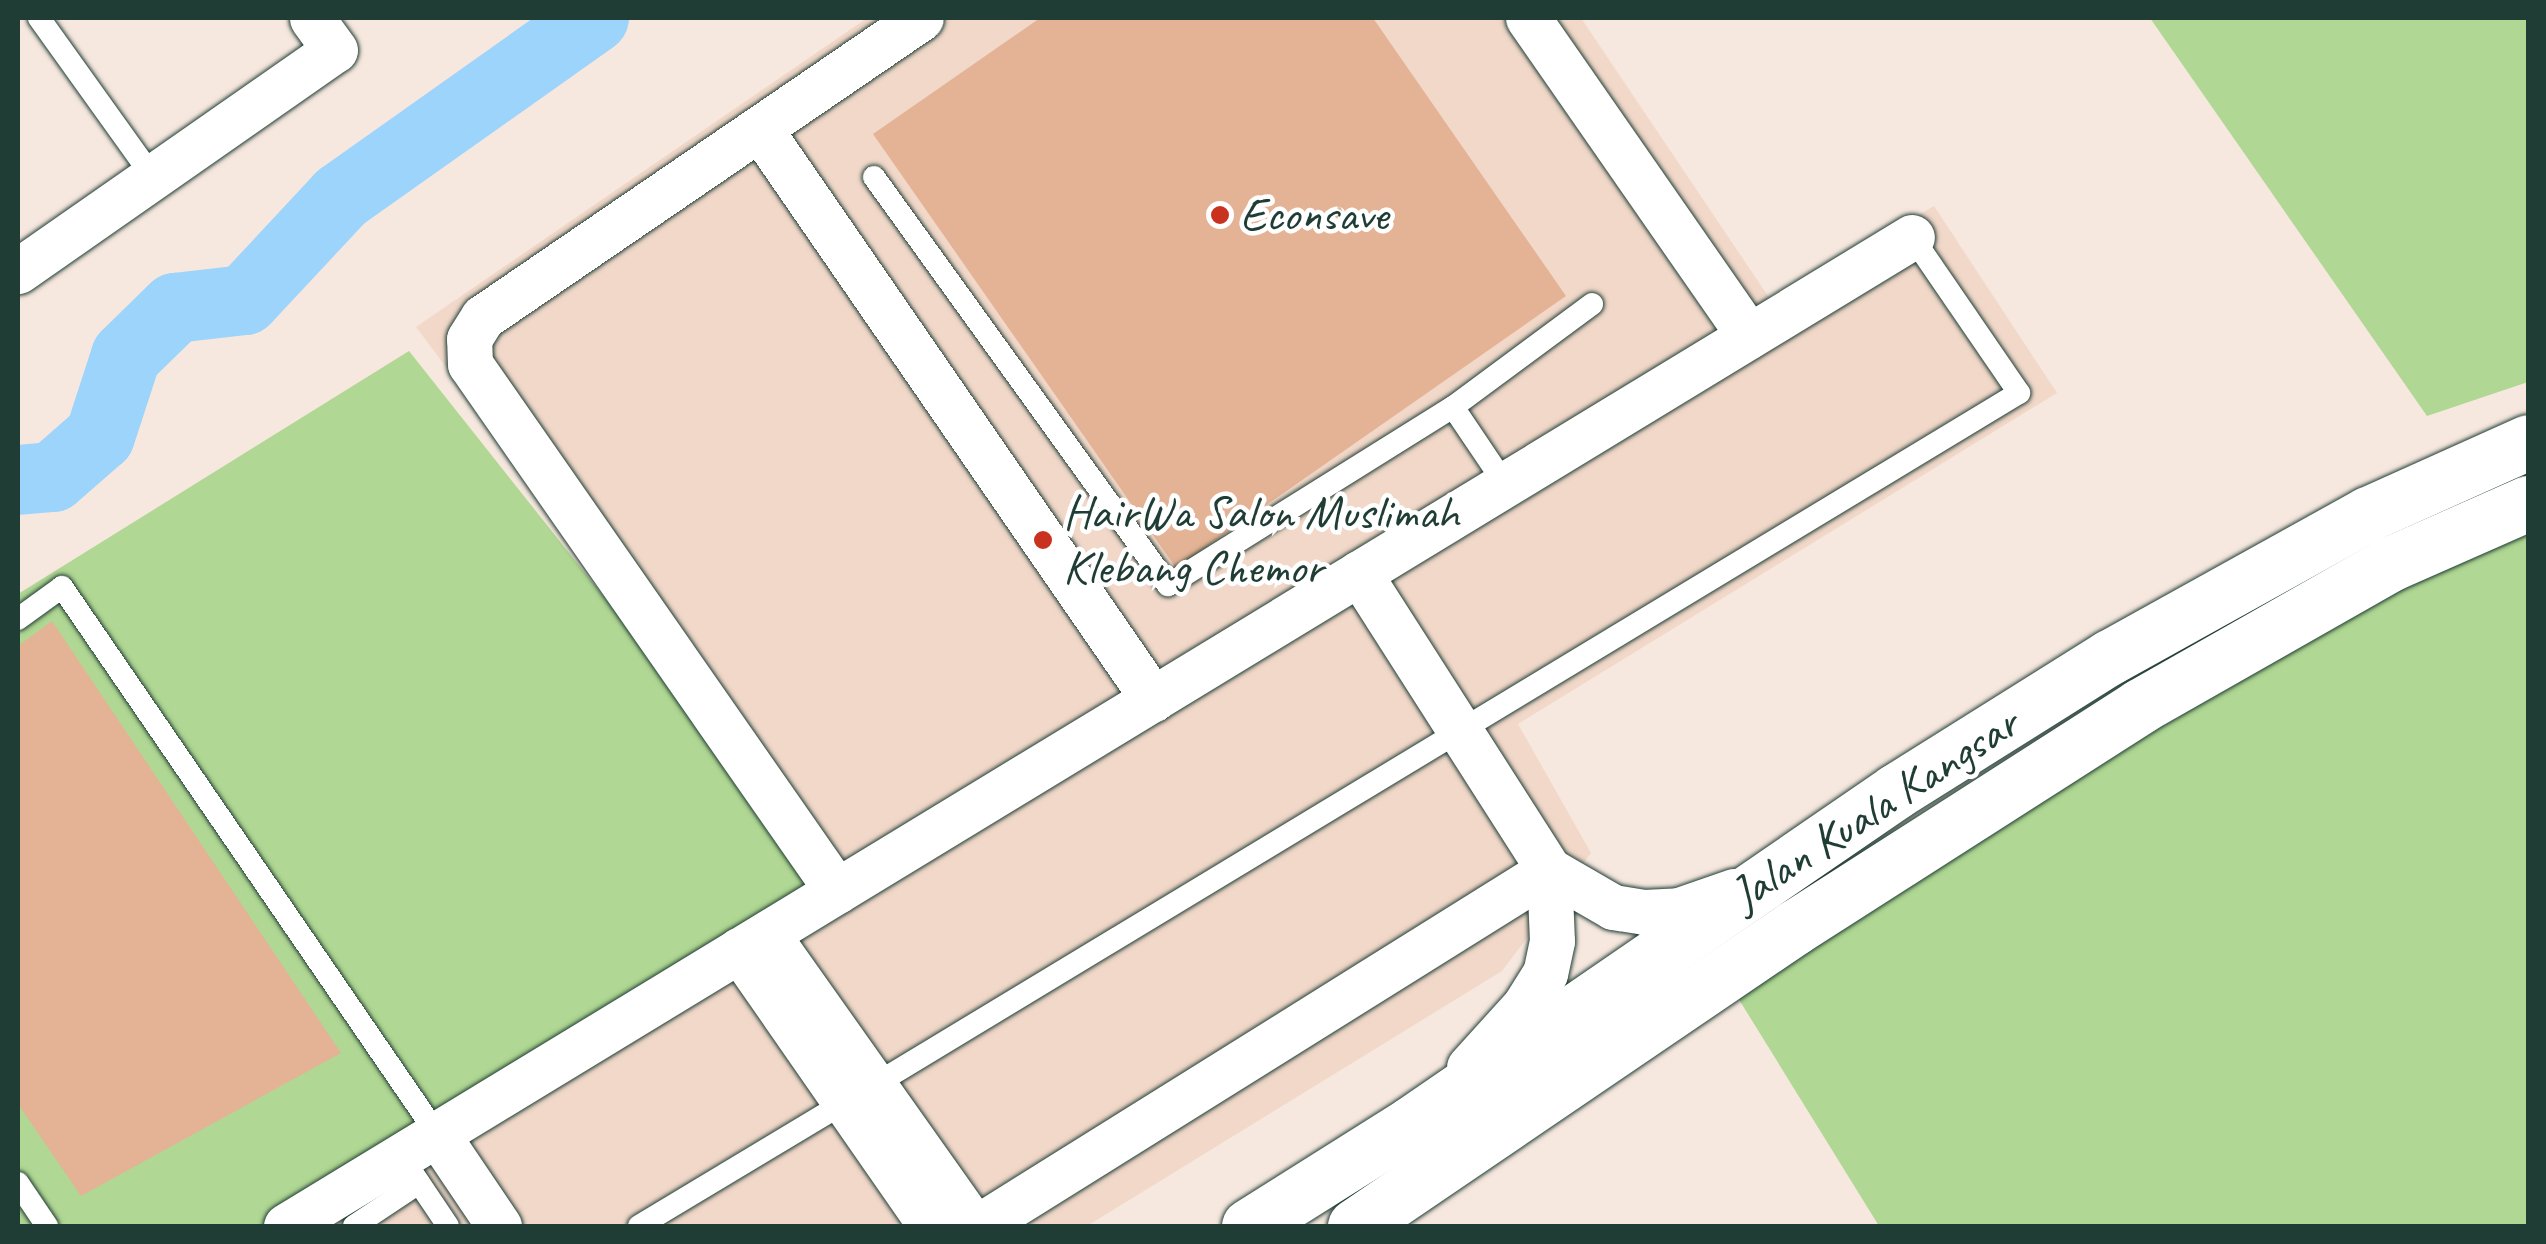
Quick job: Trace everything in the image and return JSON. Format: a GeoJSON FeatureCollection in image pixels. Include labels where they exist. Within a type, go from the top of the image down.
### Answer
{"type":"FeatureCollection","features":[{"type":"Feature","properties":{"kind":"highway","name":"Jalan Kuala Kangsar"},"geometry":{"type":"LineString","coordinates":[[1249,1226],[1411,1124],[1764,880],[2110,656],[2368,514],[2528,442]]}},
{"type":"Feature","properties":{"kind":"highway","name":"Jalan Kuala Kangsar"},"geometry":{"type":"LineString","coordinates":[[1354,1226],[1767,945],[2140,706],[2392,563],[2528,503]]}},
{"type":"Feature","properties":{"kind":"street"},"geometry":{"type":"LineString","coordinates":[[836,891],[470,364],[468,339],[483,317],[762,132],[921,18]]}},
{"type":"Feature","properties":{"kind":"street"},"geometry":{"type":"LineString","coordinates":[[1528,18],[1749,336]]}},
{"type":"Feature","properties":{"kind":"street"},"geometry":{"type":"LineString","coordinates":[[18,271],[153,177],[324,34]]}},
{"type":"Feature","properties":{"kind":"street"},"geometry":{"type":"LineString","coordinates":[[762,132],[1153,699]]}},
{"type":"Feature","properties":{"kind":"street"},"geometry":{"type":"LineString","coordinates":[[286,1226],[419,1158],[753,942],[1912,237]]}},
{"type":"Feature","properties":{"kind":"street"},"geometry":{"type":"LineString","coordinates":[[1359,573],[1549,870],[1613,907],[1644,912],[1679,910],[1764,880]]}},
{"type":"Feature","properties":{"kind":"street"},"geometry":{"type":"LineString","coordinates":[[1411,1124],[1500,1036],[1545,973],[1552,941],[1549,870]]}},
{"type":"Feature","properties":{"kind":"street"},"geometry":{"type":"LineString","coordinates":[[859,1094],[976,1226],[1549,870]]}},
{"type":"Feature","properties":{"kind":"street"},"geometry":{"type":"LineString","coordinates":[[753,942],[859,1094],[931,1226]]}},
{"type":"Feature","properties":{"kind":"street"},"geometry":{"type":"LineString","coordinates":[[419,1158],[498,1226]]}},
{"type":"Feature","properties":{"kind":"lane"},"geometry":{"type":"LineString","coordinates":[[39,18],[153,177]]}},
{"type":"Feature","properties":{"kind":"lane"},"geometry":{"type":"LineString","coordinates":[[874,176],[1168,584],[1453,406],[1592,304]]}},
{"type":"Feature","properties":{"kind":"lane"},"geometry":{"type":"LineString","coordinates":[[639,1226],[2019,393],[1912,237]]}},
{"type":"Feature","properties":{"kind":"lane"},"geometry":{"type":"LineString","coordinates":[[1453,406],[1505,484]]}},
{"type":"Feature","properties":{"kind":"lane"},"geometry":{"type":"LineString","coordinates":[[18,619],[62,587],[419,1158],[448,1226]]}},
{"type":"Feature","properties":{"kind":"lane"},"geometry":{"type":"LineString","coordinates":[[354,1226],[419,1158]]}},
{"type":"Feature","properties":{"kind":"lane"},"geometry":{"type":"LineString","coordinates":[[18,1183],[47,1226]]}},
{"type":"Feature","properties":{"kind":"shaded area"},"geometry":{"type":"Polygon","coordinates":[[[867,18],[1581,18],[1770,299],[1934,206],[2057,393],[1518,724],[1591,853],[1502,971],[1087,1226],[273,1226],[839,889],[416,327],[867,18]]]}},
{"type":"Feature","properties":{"kind":"green space"},"geometry":{"type":"Polygon","coordinates":[[[2150,18],[2528,18],[2528,382],[2427,416],[2150,18]]]}},
{"type":"Feature","properties":{"kind":"green space"},"geometry":{"type":"Polygon","coordinates":[[[409,351],[837,891],[286,1226],[18,1226],[18,594],[409,351]]]}},
{"type":"Feature","properties":{"kind":"green space"},"geometry":{"type":"Polygon","coordinates":[[[2528,519],[2528,1226],[1879,1226],[1730,985],[1931,850],[2528,519]]]}},
{"type":"Feature","properties":{"kind":"building","name":"Econsave"},"geometry":{"type":"Polygon","coordinates":[[[1040,18],[1373,18],[1566,296],[1176,568],[873,134],[1040,18]]]}},
{"type":"Feature","properties":{"kind":"building"},"geometry":{"type":"Polygon","coordinates":[[[52,621],[341,1053],[81,1196],[18,1104],[18,646],[52,621]]]}},
{"type":"Feature","properties":{"kind":"waterway"},"geometry":{"type":"LineString","coordinates":[[18,480],[53,477],[100,436],[126,356],[175,308],[245,300],[341,197],[594,18]]}},
{"type":"Feature","properties":{"kind":"place","name":"Econsave"},"geometry":{"type":"Point","coordinates":[1220,215]}},
{"type":"Feature","properties":{"kind":"place","name":"HairWa Salon Muslimah Klebang Chemor"},"geometry":{"type":"Point","coordinates":[1043,540]}}]}
